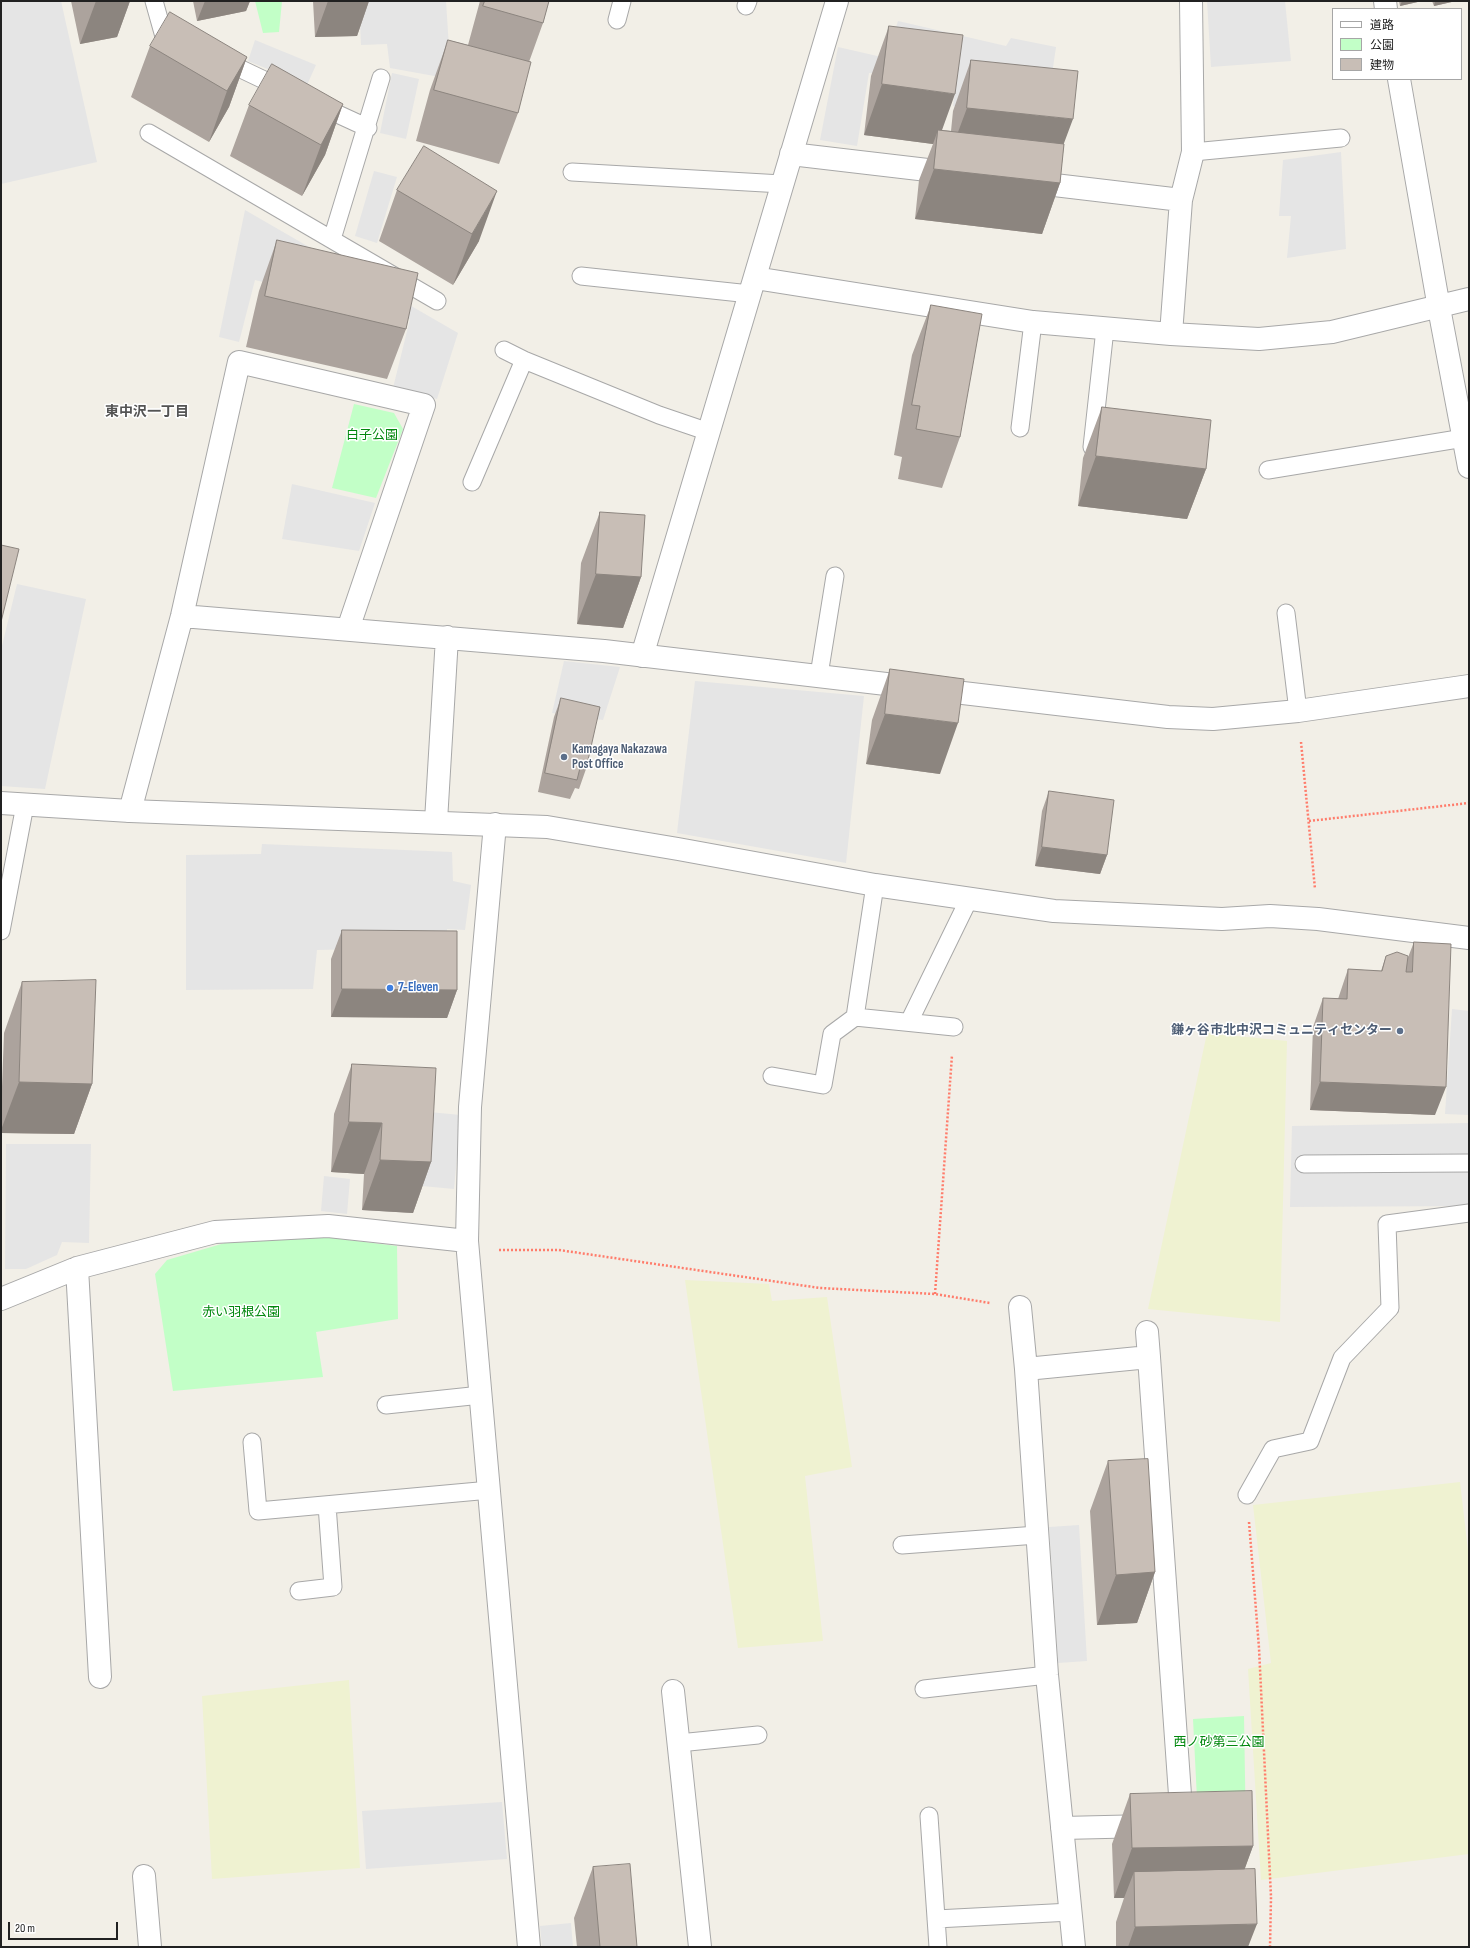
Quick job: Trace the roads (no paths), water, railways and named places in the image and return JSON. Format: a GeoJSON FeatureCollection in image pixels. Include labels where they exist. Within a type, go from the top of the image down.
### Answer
{"type":"FeatureCollection","features":[{"type":"Feature","properties":{"kind":"street"},"geometry":{"type":"LineString","coordinates":[[642,656],[837,1]]}},
{"type":"Feature","properties":{"kind":"street"},"geometry":{"type":"LineString","coordinates":[[1171,334],[1181,200],[1193,152],[1191,1]]}},
{"type":"Feature","properties":{"kind":"street"},"geometry":{"type":"LineString","coordinates":[[1399,80],[1439,308],[1467,452]]}},
{"type":"Feature","properties":{"kind":"street"},"geometry":{"type":"LineString","coordinates":[[791,154],[974,175]]}},
{"type":"Feature","properties":{"kind":"street"},"geometry":{"type":"LineString","coordinates":[[1006,179],[1181,200]]}},
{"type":"Feature","properties":{"kind":"street"},"geometry":{"type":"LineString","coordinates":[[752,286],[1033,322],[1171,334],[1260,339],[1332,332],[1439,308],[1469,299]]}},
{"type":"Feature","properties":{"kind":"street"},"geometry":{"type":"LineString","coordinates":[[130,811],[182,616],[239,362],[424,405],[348,629]]}},
{"type":"Feature","properties":{"kind":"street"},"geometry":{"type":"LineString","coordinates":[[182,616],[604,651],[1168,717],[1213,719],[1298,711],[1469,686]]}},
{"type":"Feature","properties":{"kind":"street"},"geometry":{"type":"LineString","coordinates":[[436,821],[447,638]]}},
{"type":"Feature","properties":{"kind":"street"},"geometry":{"type":"LineString","coordinates":[[1,804],[130,811],[436,821],[555,828],[678,848],[874,885],[1054,911],[1222,919],[1270,916],[1318,919],[1469,938]]}},
{"type":"Feature","properties":{"kind":"street"},"geometry":{"type":"LineString","coordinates":[[495,824],[470,1107],[467,1241],[529,1947]]}},
{"type":"Feature","properties":{"kind":"street"},"geometry":{"type":"LineString","coordinates":[[1,1299],[77,1268],[215,1232],[328,1226],[467,1241]]}},
{"type":"Feature","properties":{"kind":"street"},"geometry":{"type":"LineString","coordinates":[[77,1268],[100,1677]]}},
{"type":"Feature","properties":{"kind":"street"},"geometry":{"type":"LineString","coordinates":[[1020,1307],[1026,1369],[1047,1675],[1074,1947]]}},
{"type":"Feature","properties":{"kind":"street"},"geometry":{"type":"LineString","coordinates":[[1062,1828],[1182,1825],[1147,1332]]}},
{"type":"Feature","properties":{"kind":"street"},"geometry":{"type":"LineString","coordinates":[[1026,1369],[1149,1357]]}},
{"type":"Feature","properties":{"kind":"street"},"geometry":{"type":"LineString","coordinates":[[673,1691],[700,1947]]}},
{"type":"Feature","properties":{"kind":"street"},"geometry":{"type":"LineString","coordinates":[[144,1876],[150,1947]]}},
{"type":"Feature","properties":{"kind":"lane"},"geometry":{"type":"LineString","coordinates":[[154,1],[163,33],[368,128]]}},
{"type":"Feature","properties":{"kind":"lane"},"geometry":{"type":"LineString","coordinates":[[618,20],[622,1]]}},
{"type":"Feature","properties":{"kind":"lane"},"geometry":{"type":"LineString","coordinates":[[332,240],[368,128],[381,78]]}},
{"type":"Feature","properties":{"kind":"lane"},"geometry":{"type":"LineString","coordinates":[[150,133],[437,301]]}},
{"type":"Feature","properties":{"kind":"lane"},"geometry":{"type":"LineString","coordinates":[[1193,152],[1341,138]]}},
{"type":"Feature","properties":{"kind":"lane"},"geometry":{"type":"LineString","coordinates":[[572,172],[782,184]]}},
{"type":"Feature","properties":{"kind":"lane"},"geometry":{"type":"LineString","coordinates":[[581,276],[752,286]]}},
{"type":"Feature","properties":{"kind":"lane"},"geometry":{"type":"LineString","coordinates":[[1020,428],[1033,322]]}},
{"type":"Feature","properties":{"kind":"lane"},"geometry":{"type":"LineString","coordinates":[[1092,447],[1106,329]]}},
{"type":"Feature","properties":{"kind":"lane"},"geometry":{"type":"LineString","coordinates":[[504,350],[524,360],[659,416],[709,432]]}},
{"type":"Feature","properties":{"kind":"lane"},"geometry":{"type":"LineString","coordinates":[[472,482],[524,360]]}},
{"type":"Feature","properties":{"kind":"lane"},"geometry":{"type":"LineString","coordinates":[[1268,470],[1467,452]]}},
{"type":"Feature","properties":{"kind":"lane"},"geometry":{"type":"LineString","coordinates":[[819,675],[835,576]]}},
{"type":"Feature","properties":{"kind":"lane"},"geometry":{"type":"LineString","coordinates":[[1286,612],[1298,711]]}},
{"type":"Feature","properties":{"kind":"lane"},"geometry":{"type":"LineString","coordinates":[[1,932],[25,805]]}},
{"type":"Feature","properties":{"kind":"lane"},"geometry":{"type":"LineString","coordinates":[[855,1017],[874,885]]}},
{"type":"Feature","properties":{"kind":"lane"},"geometry":{"type":"LineString","coordinates":[[909,1022],[969,899]]}},
{"type":"Feature","properties":{"kind":"lane"},"geometry":{"type":"LineString","coordinates":[[772,1076],[823,1085],[832,1034],[855,1017],[954,1027]]}},
{"type":"Feature","properties":{"kind":"lane"},"geometry":{"type":"LineString","coordinates":[[1304,1164],[1469,1163]]}},
{"type":"Feature","properties":{"kind":"lane"},"geometry":{"type":"LineString","coordinates":[[1247,1496],[1273,1448],[1310,1441],[1342,1358],[1390,1308],[1387,1224],[1469,1213]]}},
{"type":"Feature","properties":{"kind":"lane"},"geometry":{"type":"LineString","coordinates":[[386,1405],[481,1395]]}},
{"type":"Feature","properties":{"kind":"lane"},"geometry":{"type":"LineString","coordinates":[[252,1442],[258,1511],[490,1490]]}},
{"type":"Feature","properties":{"kind":"lane"},"geometry":{"type":"LineString","coordinates":[[300,1591],[333,1587],[327,1505]]}},
{"type":"Feature","properties":{"kind":"lane"},"geometry":{"type":"LineString","coordinates":[[902,1545],[1037,1535]]}},
{"type":"Feature","properties":{"kind":"lane"},"geometry":{"type":"LineString","coordinates":[[924,1689],[1047,1675]]}},
{"type":"Feature","properties":{"kind":"lane"},"geometry":{"type":"LineString","coordinates":[[679,1743],[758,1735]]}},
{"type":"Feature","properties":{"kind":"lane"},"geometry":{"type":"LineString","coordinates":[[929,1816],[938,1947]]}},
{"type":"Feature","properties":{"kind":"lane"},"geometry":{"type":"LineString","coordinates":[[936,1918],[1071,1912]]}},
{"type":"Feature","properties":{"kind":"place","name":"Kamagaya Nakazawa Post Office"},"geometry":{"type":"Point","coordinates":[564,757]}},
{"type":"Feature","properties":{"kind":"place","name":"7-Eleven"},"geometry":{"type":"Point","coordinates":[390,988]}},
{"type":"Feature","properties":{"kind":"place","name":"鎌ヶ谷市北中沢コミュニティセンター"},"geometry":{"type":"Point","coordinates":[1400,1031]}},
{"type":"Feature","properties":{"kind":"district","name":"東中沢一丁目"},"geometry":{"type":"Point","coordinates":[147,412]}},
{"type":"Feature","properties":{"kind":"park label","name":"白子公園"},"geometry":{"type":"Point","coordinates":[372,436]}},
{"type":"Feature","properties":{"kind":"park label","name":"赤い羽根公園"},"geometry":{"type":"Point","coordinates":[241,1313]}},
{"type":"Feature","properties":{"kind":"park label","name":"西ノ砂第三公園"},"geometry":{"type":"Point","coordinates":[1219,1743]}}]}
